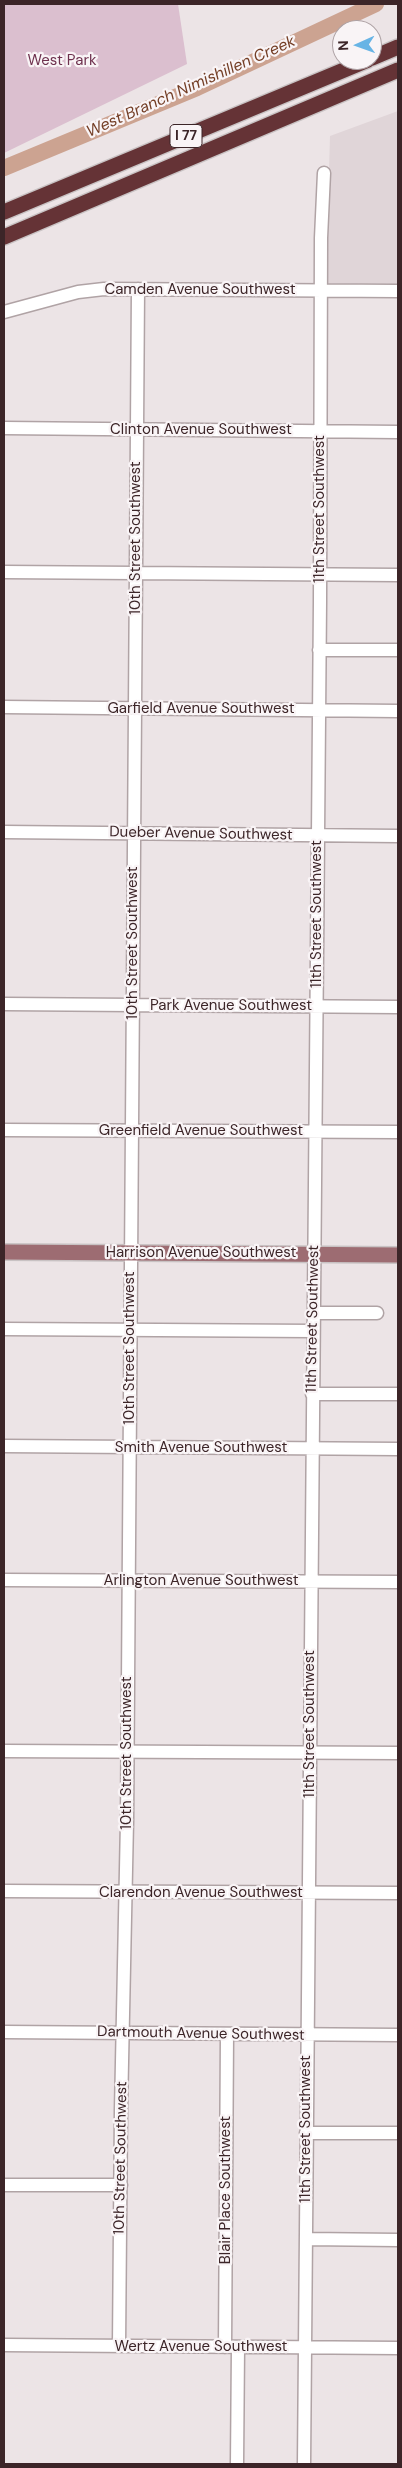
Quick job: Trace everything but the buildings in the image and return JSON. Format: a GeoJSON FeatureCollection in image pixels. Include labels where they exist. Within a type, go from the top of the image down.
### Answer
{"type":"FeatureCollection","features":[{"type":"Feature","properties":{"kind":"highway"},"geometry":{"type":"LineString","coordinates":[[382,54],[398,47]]}},
{"type":"Feature","properties":{"kind":"highway","name":"I 77"},"geometry":{"type":"LineString","coordinates":[[4,212],[344,70]]}},
{"type":"Feature","properties":{"kind":"highway","name":"I 77"},"geometry":{"type":"LineString","coordinates":[[4,237],[398,70]]}},
{"type":"Feature","properties":{"kind":"highway"},"geometry":{"type":"LineString","coordinates":[[231,142],[264,132],[398,76]]}},
{"type":"Feature","properties":{"kind":"main road","name":"Harrison Avenue Southwest"},"geometry":{"type":"LineString","coordinates":[[4,1252],[398,1255]]}},
{"type":"Feature","properties":{"kind":"street","name":"11th Street Southwest"},"geometry":{"type":"LineString","coordinates":[[304,2464],[312,1331],[324,173]]}},
{"type":"Feature","properties":{"kind":"street","name":"10th Street Southwest"},"geometry":{"type":"LineString","coordinates":[[119,2346],[128,1751],[138,289]]}},
{"type":"Feature","properties":{"kind":"street","name":"Camden Avenue Southwest"},"geometry":{"type":"LineString","coordinates":[[4,312],[91,290],[398,291]]}},
{"type":"Feature","properties":{"kind":"street","name":"Clinton Avenue Southwest"},"geometry":{"type":"LineString","coordinates":[[4,428],[137,431],[398,432]]}},
{"type":"Feature","properties":{"kind":"street"},"geometry":{"type":"LineString","coordinates":[[4,572],[398,575]]}},
{"type":"Feature","properties":{"kind":"street"},"geometry":{"type":"LineString","coordinates":[[320,650],[398,650]]}},
{"type":"Feature","properties":{"kind":"street","name":"Garfield Avenue Southwest"},"geometry":{"type":"LineString","coordinates":[[4,707],[398,711]]}},
{"type":"Feature","properties":{"kind":"street","name":"Dueber Avenue Southwest"},"geometry":{"type":"LineString","coordinates":[[4,832],[398,836]]}},
{"type":"Feature","properties":{"kind":"street","name":"Park Avenue Southwest"},"geometry":{"type":"LineString","coordinates":[[4,1004],[398,1007]]}},
{"type":"Feature","properties":{"kind":"street","name":"Greenfield Avenue Southwest"},"geometry":{"type":"LineString","coordinates":[[4,1130],[398,1132]]}},
{"type":"Feature","properties":{"kind":"street"},"geometry":{"type":"LineString","coordinates":[[313,1313],[377,1314]]}},
{"type":"Feature","properties":{"kind":"street"},"geometry":{"type":"LineString","coordinates":[[4,1329],[312,1331]]}},
{"type":"Feature","properties":{"kind":"street"},"geometry":{"type":"LineString","coordinates":[[312,1394],[398,1394]]}},
{"type":"Feature","properties":{"kind":"street","name":"Smith Avenue Southwest"},"geometry":{"type":"LineString","coordinates":[[4,1446],[398,1449]]}},
{"type":"Feature","properties":{"kind":"street","name":"Arlington Avenue Southwest"},"geometry":{"type":"LineString","coordinates":[[4,1580],[398,1582]]}},
{"type":"Feature","properties":{"kind":"street"},"geometry":{"type":"LineString","coordinates":[[4,1751],[398,1753]]}},
{"type":"Feature","properties":{"kind":"street","name":"Clarendon Avenue Southwest"},"geometry":{"type":"LineString","coordinates":[[4,1891],[398,1893]]}},
{"type":"Feature","properties":{"kind":"street","name":"Dartmouth Avenue Southwest"},"geometry":{"type":"LineString","coordinates":[[4,2032],[398,2035]]}},
{"type":"Feature","properties":{"kind":"street","name":"Blair Place Southwest"},"geometry":{"type":"LineString","coordinates":[[227,2034],[232,2347],[237,2464]]}},
{"type":"Feature","properties":{"kind":"street"},"geometry":{"type":"LineString","coordinates":[[306,2133],[398,2133]]}},
{"type":"Feature","properties":{"kind":"street"},"geometry":{"type":"LineString","coordinates":[[4,2185],[120,2185]]}},
{"type":"Feature","properties":{"kind":"street"},"geometry":{"type":"LineString","coordinates":[[306,2239],[398,2240]]}},
{"type":"Feature","properties":{"kind":"street","name":"Wertz Avenue Southwest"},"geometry":{"type":"LineString","coordinates":[[4,2345],[398,2348]]}},
{"type":"Feature","properties":{"kind":"shaded area"},"geometry":{"type":"Polygon","coordinates":[[[398,111],[398,284],[326,283],[330,136],[398,111]]]}},
{"type":"Feature","properties":{"kind":"green space","name":"West Park"},"geometry":{"type":"Polygon","coordinates":[[[4,4],[178,4],[187,64],[4,153],[4,4]]]}},
{"type":"Feature","properties":{"kind":"waterway","name":"West Branch Nimishillen Creek"},"geometry":{"type":"LineString","coordinates":[[4,168],[197,88],[376,4]]}}]}
